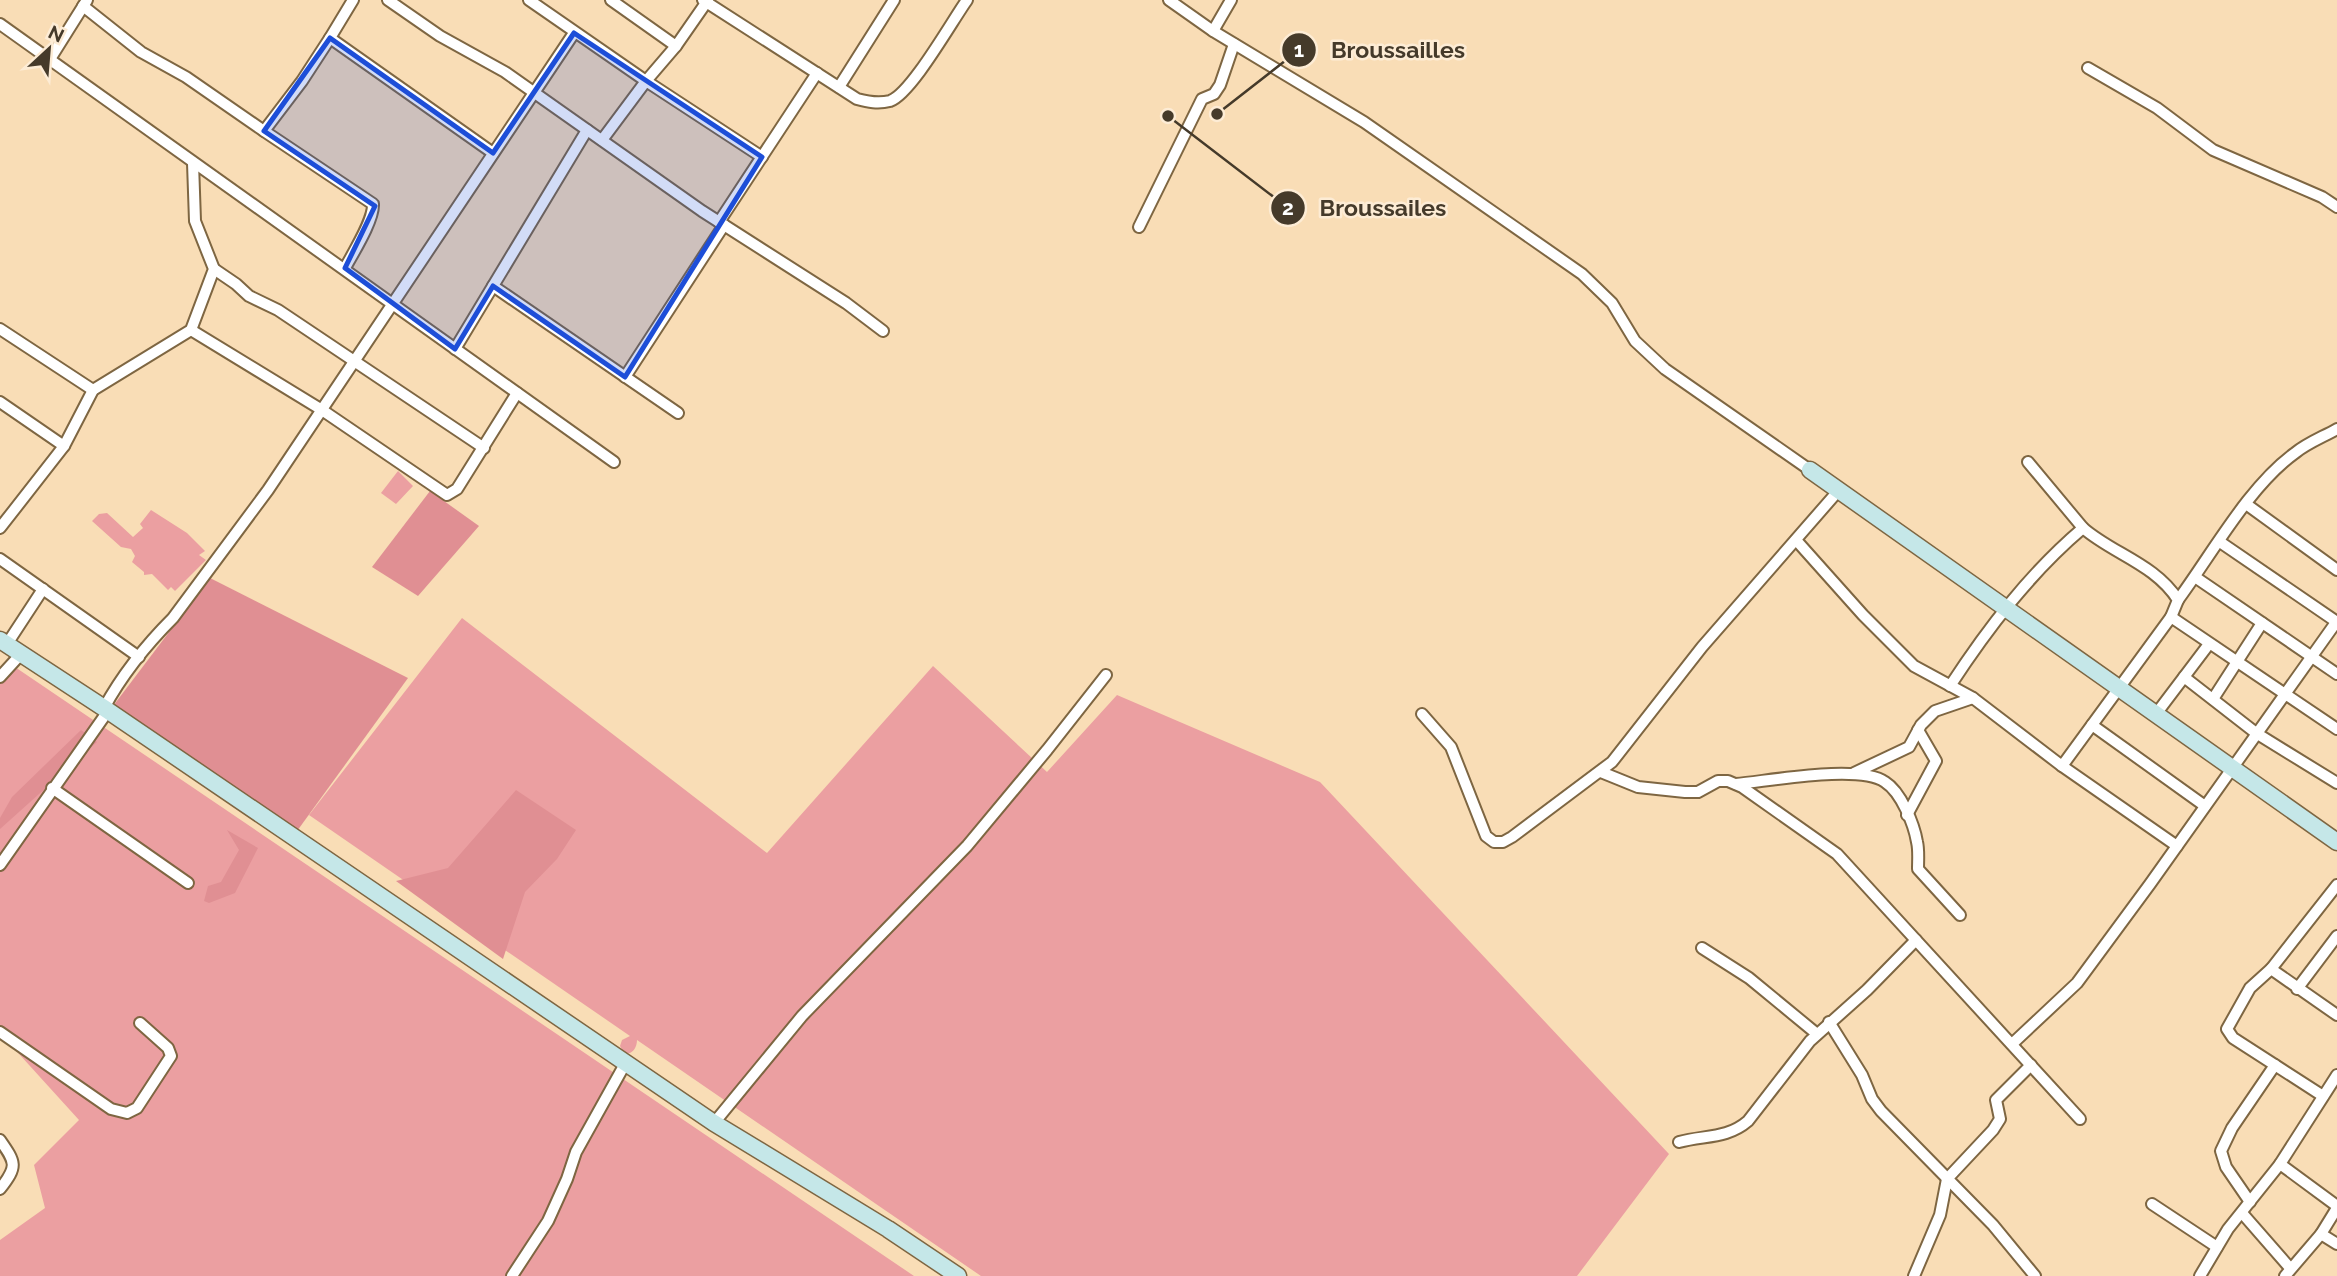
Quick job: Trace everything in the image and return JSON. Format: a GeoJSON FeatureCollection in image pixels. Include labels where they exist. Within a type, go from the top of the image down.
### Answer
{"type":"FeatureCollection","features":[{"type":"Feature","properties":{"kind":"street"},"geometry":{"type":"LineString","coordinates":[[264,131],[302,81],[353,0]]}},
{"type":"Feature","properties":{"kind":"street"},"geometry":{"type":"LineString","coordinates":[[388,0],[440,36],[505,72],[721,224],[846,303],[883,331]]}},
{"type":"Feature","properties":{"kind":"street"},"geometry":{"type":"LineString","coordinates":[[528,0],[762,157]]}},
{"type":"Feature","properties":{"kind":"street"},"geometry":{"type":"LineString","coordinates":[[611,0],[676,46]]}},
{"type":"Feature","properties":{"kind":"street"},"geometry":{"type":"LineString","coordinates":[[839,87],[894,0]]}},
{"type":"Feature","properties":{"kind":"street"},"geometry":{"type":"LineString","coordinates":[[602,140],[676,46],[706,1],[857,99],[875,103],[892,100],[907,89],[967,0]]}},
{"type":"Feature","properties":{"kind":"street"},"geometry":{"type":"LineString","coordinates":[[1169,0],[1213,31],[1364,122],[1582,274],[1612,303],[1635,341],[1665,369],[2337,842]]}},
{"type":"Feature","properties":{"kind":"street"},"geometry":{"type":"LineString","coordinates":[[1213,31],[1231,0]]}},
{"type":"Feature","properties":{"kind":"street"},"geometry":{"type":"LineString","coordinates":[[50,59],[85,3],[141,52],[186,77],[373,204],[374,210],[345,268]]}},
{"type":"Feature","properties":{"kind":"street"},"geometry":{"type":"LineString","coordinates":[[0,24],[614,462]]}},
{"type":"Feature","properties":{"kind":"street"},"geometry":{"type":"LineString","coordinates":[[0,865],[106,709],[117,684],[173,618],[233,539],[322,410],[574,33]]}},
{"type":"Feature","properties":{"kind":"street"},"geometry":{"type":"LineString","coordinates":[[330,38],[493,153]]}},
{"type":"Feature","properties":{"kind":"street"},"geometry":{"type":"LineString","coordinates":[[1139,227],[1202,99],[1214,94],[1220,85],[1234,44]]}},
{"type":"Feature","properties":{"kind":"street"},"geometry":{"type":"LineString","coordinates":[[2088,68],[2157,108],[2213,150],[2322,197],[2337,207]]}},
{"type":"Feature","properties":{"kind":"street"},"geometry":{"type":"LineString","coordinates":[[625,377],[817,74]]}},
{"type":"Feature","properties":{"kind":"street"},"geometry":{"type":"LineString","coordinates":[[455,349],[587,130]]}},
{"type":"Feature","properties":{"kind":"street"},"geometry":{"type":"LineString","coordinates":[[193,163],[195,221],[214,269],[249,296],[278,310],[484,447]]}},
{"type":"Feature","properties":{"kind":"street"},"geometry":{"type":"LineString","coordinates":[[1,525],[64,446],[93,390],[191,330],[214,269]]}},
{"type":"Feature","properties":{"kind":"street"},"geometry":{"type":"LineString","coordinates":[[493,286],[678,413]]}},
{"type":"Feature","properties":{"kind":"street"},"geometry":{"type":"LineString","coordinates":[[0,330],[93,390]]}},
{"type":"Feature","properties":{"kind":"street"},"geometry":{"type":"LineString","coordinates":[[191,330],[322,410],[443,494],[453,493],[457,489],[517,393]]}},
{"type":"Feature","properties":{"kind":"street"},"geometry":{"type":"LineString","coordinates":[[0,402],[64,446]]}},
{"type":"Feature","properties":{"kind":"street"},"geometry":{"type":"LineString","coordinates":[[2063,766],[2171,617],[2178,600],[2246,504],[2275,470],[2295,452],[2337,429]]}},
{"type":"Feature","properties":{"kind":"street"},"geometry":{"type":"LineString","coordinates":[[2028,462],[2083,528],[2158,577],[2178,600]]}},
{"type":"Feature","properties":{"kind":"street"},"geometry":{"type":"LineString","coordinates":[[1422,714],[1451,747],[1486,836],[1494,842],[1503,842],[1601,772],[1622,751],[1702,647],[1839,490]]}},
{"type":"Feature","properties":{"kind":"street"},"geometry":{"type":"LineString","coordinates":[[2246,504],[2337,570]]}},
{"type":"Feature","properties":{"kind":"street"},"geometry":{"type":"LineString","coordinates":[[1950,686],[2006,608],[2059,548],[2083,528]]}},
{"type":"Feature","properties":{"kind":"street"},"geometry":{"type":"LineString","coordinates":[[1796,540],[1856,608],[1914,666],[1973,698],[2063,766],[2177,846]]}},
{"type":"Feature","properties":{"kind":"street"},"geometry":{"type":"LineString","coordinates":[[2011,1044],[2077,983],[2337,621],[2220,542]]}},
{"type":"Feature","properties":{"kind":"street"},"geometry":{"type":"LineString","coordinates":[[0,559],[139,657]]}},
{"type":"Feature","properties":{"kind":"street"},"geometry":{"type":"LineString","coordinates":[[2195,577],[2337,674]]}},
{"type":"Feature","properties":{"kind":"street"},"geometry":{"type":"LineString","coordinates":[[43,589],[3,642],[106,709],[625,1064],[958,1276]]}},
{"type":"Feature","properties":{"kind":"street"},"geometry":{"type":"LineString","coordinates":[[2171,617],[2337,729]]}},
{"type":"Feature","properties":{"kind":"street"},"geometry":{"type":"LineString","coordinates":[[2213,699],[2262,623]]}},
{"type":"Feature","properties":{"kind":"street"},"geometry":{"type":"LineString","coordinates":[[2156,713],[2209,644]]}},
{"type":"Feature","properties":{"kind":"street"},"geometry":{"type":"LineString","coordinates":[[0,677],[21,654]]}},
{"type":"Feature","properties":{"kind":"street"},"geometry":{"type":"LineString","coordinates":[[714,1123],[802,1016],[967,846],[1106,675]]}},
{"type":"Feature","properties":{"kind":"street"},"geometry":{"type":"LineString","coordinates":[[2184,677],[2256,733],[2337,783]]}},
{"type":"Feature","properties":{"kind":"street"},"geometry":{"type":"LineString","coordinates":[[1854,773],[1909,747],[1918,730],[1935,711],[1973,698]]}},
{"type":"Feature","properties":{"kind":"street"},"geometry":{"type":"LineString","coordinates":[[2092,725],[2205,806]]}},
{"type":"Feature","properties":{"kind":"street"},"geometry":{"type":"LineString","coordinates":[[1907,815],[1936,761],[1918,730]]}},
{"type":"Feature","properties":{"kind":"street"},"geometry":{"type":"LineString","coordinates":[[1601,772],[1638,787],[1685,792],[1698,792],[1718,780],[1737,784],[1837,854],[2081,1119]]}},
{"type":"Feature","properties":{"kind":"street"},"geometry":{"type":"LineString","coordinates":[[1737,784],[1854,773],[1884,780],[1899,794],[1917,842],[1918,869],[1959,915]]}},
{"type":"Feature","properties":{"kind":"street"},"geometry":{"type":"LineString","coordinates":[[52,788],[188,883]]}},
{"type":"Feature","properties":{"kind":"street"},"geometry":{"type":"LineString","coordinates":[[2323,1096],[2233,1038],[2227,1029],[2250,988],[2270,969],[2337,885]]}},
{"type":"Feature","properties":{"kind":"street"},"geometry":{"type":"LineString","coordinates":[[2297,989],[2337,936]]}},
{"type":"Feature","properties":{"kind":"street"},"geometry":{"type":"LineString","coordinates":[[1679,1142],[1703,1135],[1730,1134],[1748,1121],[1817,1034],[1867,990],[1916,940]]}},
{"type":"Feature","properties":{"kind":"street"},"geometry":{"type":"LineString","coordinates":[[1702,948],[1749,978],[1817,1034]]}},
{"type":"Feature","properties":{"kind":"street"},"geometry":{"type":"LineString","coordinates":[[2270,969],[2337,1015]]}},
{"type":"Feature","properties":{"kind":"street"},"geometry":{"type":"LineString","coordinates":[[1829,1022],[1881,1111],[1993,1225],[2035,1276]]}},
{"type":"Feature","properties":{"kind":"street"},"geometry":{"type":"LineString","coordinates":[[0,1032],[111,1109],[127,1114],[137,1108],[171,1056],[168,1048],[140,1023]]}},
{"type":"Feature","properties":{"kind":"street"},"geometry":{"type":"LineString","coordinates":[[512,1276],[548,1222],[576,1152],[625,1064]]}},
{"type":"Feature","properties":{"kind":"street"},"geometry":{"type":"LineString","coordinates":[[1914,1276],[1940,1215],[1947,1179],[1993,1130],[2000,1119],[1996,1100],[2031,1065]]}},
{"type":"Feature","properties":{"kind":"street"},"geometry":{"type":"LineString","coordinates":[[2250,1202],[2226,1167],[2221,1151],[2232,1128],[2275,1065]]}},
{"type":"Feature","properties":{"kind":"street"},"geometry":{"type":"LineString","coordinates":[[2200,1276],[2217,1247],[2280,1164],[2337,1075]]}},
{"type":"Feature","properties":{"kind":"street"},"geometry":{"type":"LineString","coordinates":[[0,1140],[13,1159],[14,1166],[0,1189]]}},
{"type":"Feature","properties":{"kind":"street"},"geometry":{"type":"LineString","coordinates":[[2242,1213],[2288,1272],[2321,1234],[2337,1207],[2280,1164]]}},
{"type":"Feature","properties":{"kind":"street"},"geometry":{"type":"LineString","coordinates":[[2152,1204],[2217,1247]]}},
{"type":"Feature","properties":{"kind":"street"},"geometry":{"type":"LineString","coordinates":[[2321,1234],[2337,1244]]}},
{"type":"Feature","properties":{"kind":"highlighted area"},"geometry":{"type":"Polygon","coordinates":[[[574,33],[762,157],[625,377],[493,286],[455,349],[345,268],[375,206],[264,131],[330,38],[493,153],[574,33]]]}},
{"type":"Feature","properties":{"kind":"shaded area"},"geometry":{"type":"Polygon","coordinates":[[[398,471],[413,486],[396,504],[381,493],[398,471]]]}},
{"type":"Feature","properties":{"kind":"shaded area"},"geometry":{"type":"Polygon","coordinates":[[[430,491],[479,526],[418,596],[372,567],[430,491]]]}},
{"type":"Feature","properties":{"kind":"shaded area"},"geometry":{"type":"Polygon","coordinates":[[[151,510],[187,533],[205,551],[199,555],[206,560],[175,591],[171,587],[168,590],[152,574],[144,575],[132,562],[135,556],[131,549],[121,547],[92,521],[99,514],[107,513],[133,537],[143,528],[140,524],[151,510]]]}},
{"type":"Feature","properties":{"kind":"shaded area"},"geometry":{"type":"Polygon","coordinates":[[[210,578],[408,678],[292,838],[113,706],[210,578]]]}},
{"type":"Feature","properties":{"kind":"shaded area"},"geometry":{"type":"Polygon","coordinates":[[[462,618],[767,853],[933,666],[1047,772],[1117,695],[1320,782],[1669,1154],[1577,1276],[981,1276],[637,1040],[633,1050],[626,1053],[620,1046],[622,1040],[630,1036],[309,815],[462,618]]]}},
{"type":"Feature","properties":{"kind":"shaded area"},"geometry":{"type":"Polygon","coordinates":[[[12,665],[914,1276],[0,1276],[0,1240],[45,1208],[34,1165],[79,1120],[0,1033],[0,680],[12,665]]]}},
{"type":"Feature","properties":{"kind":"shaded area"},"geometry":{"type":"Polygon","coordinates":[[[81,730],[97,742],[0,829],[0,818],[12,797],[81,730]]]}},
{"type":"Feature","properties":{"kind":"shaded area"},"geometry":{"type":"Polygon","coordinates":[[[516,790],[576,830],[557,859],[525,892],[503,959],[396,881],[448,868],[516,790]]]}},
{"type":"Feature","properties":{"kind":"shaded area"},"geometry":{"type":"Polygon","coordinates":[[[227,830],[258,848],[235,893],[209,903],[204,901],[208,886],[221,882],[239,850],[227,830]]]}},
{"type":"Feature","properties":{"kind":"place","name":"Broussailles"},"geometry":{"type":"Point","coordinates":[1217,114]}},
{"type":"Feature","properties":{"kind":"place","name":"Broussailes"},"geometry":{"type":"Point","coordinates":[1168,116]}}]}
